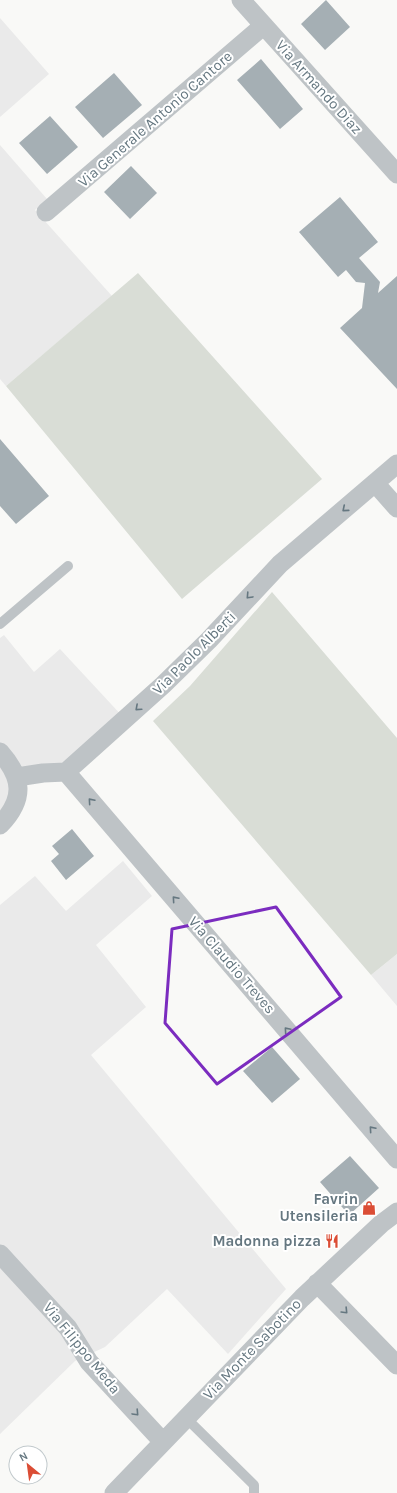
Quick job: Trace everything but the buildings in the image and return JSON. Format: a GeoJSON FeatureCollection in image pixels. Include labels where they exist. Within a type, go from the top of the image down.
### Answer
{"type":"FeatureCollection","features":[{"type":"Feature","properties":{"kind":"street","name":"Via Armando Diaz"},"geometry":{"type":"LineString","coordinates":[[241,0],[397,174]]}},
{"type":"Feature","properties":{"kind":"street","name":"Via Generale Antonio Cantore"},"geometry":{"type":"LineString","coordinates":[[46,212],[263,26]]}},
{"type":"Feature","properties":{"kind":"street","name":"Via Paolo Alberti"},"geometry":{"type":"LineString","coordinates":[[66,772],[164,685],[209,640],[280,564],[397,464]]}},
{"type":"Feature","properties":{"kind":"street"},"geometry":{"type":"LineString","coordinates":[[375,483],[397,508]]}},
{"type":"Feature","properties":{"kind":"street"},"geometry":{"type":"LineString","coordinates":[[0,752],[17,777],[18,796],[14,809],[0,825]]}},
{"type":"Feature","properties":{"kind":"street"},"geometry":{"type":"LineString","coordinates":[[17,777],[43,773],[66,772]]}},
{"type":"Feature","properties":{"kind":"street","name":"Via Claudio Treves"},"geometry":{"type":"LineString","coordinates":[[66,772],[397,1159]]}},
{"type":"Feature","properties":{"kind":"street","name":"Via Monte Sabotino"},"geometry":{"type":"LineString","coordinates":[[114,1493],[318,1283],[376,1229],[397,1212]]}},
{"type":"Feature","properties":{"kind":"street","name":"Via Filippo Meda"},"geometry":{"type":"LineString","coordinates":[[0,1254],[68,1328],[89,1362],[164,1442]]}},
{"type":"Feature","properties":{"kind":"street"},"geometry":{"type":"LineString","coordinates":[[318,1283],[397,1365]]}},
{"type":"Feature","properties":{"kind":"lane"},"geometry":{"type":"LineString","coordinates":[[0,624],[68,566]]}},
{"type":"Feature","properties":{"kind":"lane"},"geometry":{"type":"LineString","coordinates":[[186,1418],[254,1485],[254,1493]]}},
{"type":"Feature","properties":{"kind":"highlighted area"},"geometry":{"type":"Polygon","coordinates":[[[276,907],[341,997],[217,1084],[165,1023],[172,929],[276,907]]]}},
{"type":"Feature","properties":{"kind":"shaded area"},"geometry":{"type":"Polygon","coordinates":[[[0,18],[49,74],[0,117],[0,18]]]}},
{"type":"Feature","properties":{"kind":"shaded area"},"geometry":{"type":"Polygon","coordinates":[[[0,145],[47,199],[35,210],[112,296],[6,386],[0,379],[0,145]]]}},
{"type":"Feature","properties":{"kind":"shaded area"},"geometry":{"type":"Polygon","coordinates":[[[138,273],[322,479],[182,599],[6,386],[138,273]]]}},
{"type":"Feature","properties":{"kind":"shaded area"},"geometry":{"type":"Polygon","coordinates":[[[272,592],[397,738],[397,954],[371,975],[153,721],[190,686],[272,592]]]}},
{"type":"Feature","properties":{"kind":"shaded area"},"geometry":{"type":"Polygon","coordinates":[[[4,635],[34,672],[60,649],[124,718],[59,773],[13,781],[13,795],[0,818],[0,638],[4,635]]]}},
{"type":"Feature","properties":{"kind":"shaded area"},"geometry":{"type":"Polygon","coordinates":[[[123,861],[152,896],[96,945],[146,1007],[91,1055],[286,1289],[228,1354],[167,1289],[105,1347],[75,1361],[0,1434],[0,905],[35,876],[66,911],[123,861]]]}},
{"type":"Feature","properties":{"kind":"shaded area"},"geometry":{"type":"Polygon","coordinates":[[[397,954],[397,1006],[371,975],[397,954]]]}},
{"type":"Feature","properties":{"kind":"place","name":"Favrin Utensileria"},"geometry":{"type":"Point","coordinates":[369,1208]}},
{"type":"Feature","properties":{"kind":"place","name":"Madonna pizza"},"geometry":{"type":"Point","coordinates":[332,1241]}}]}
